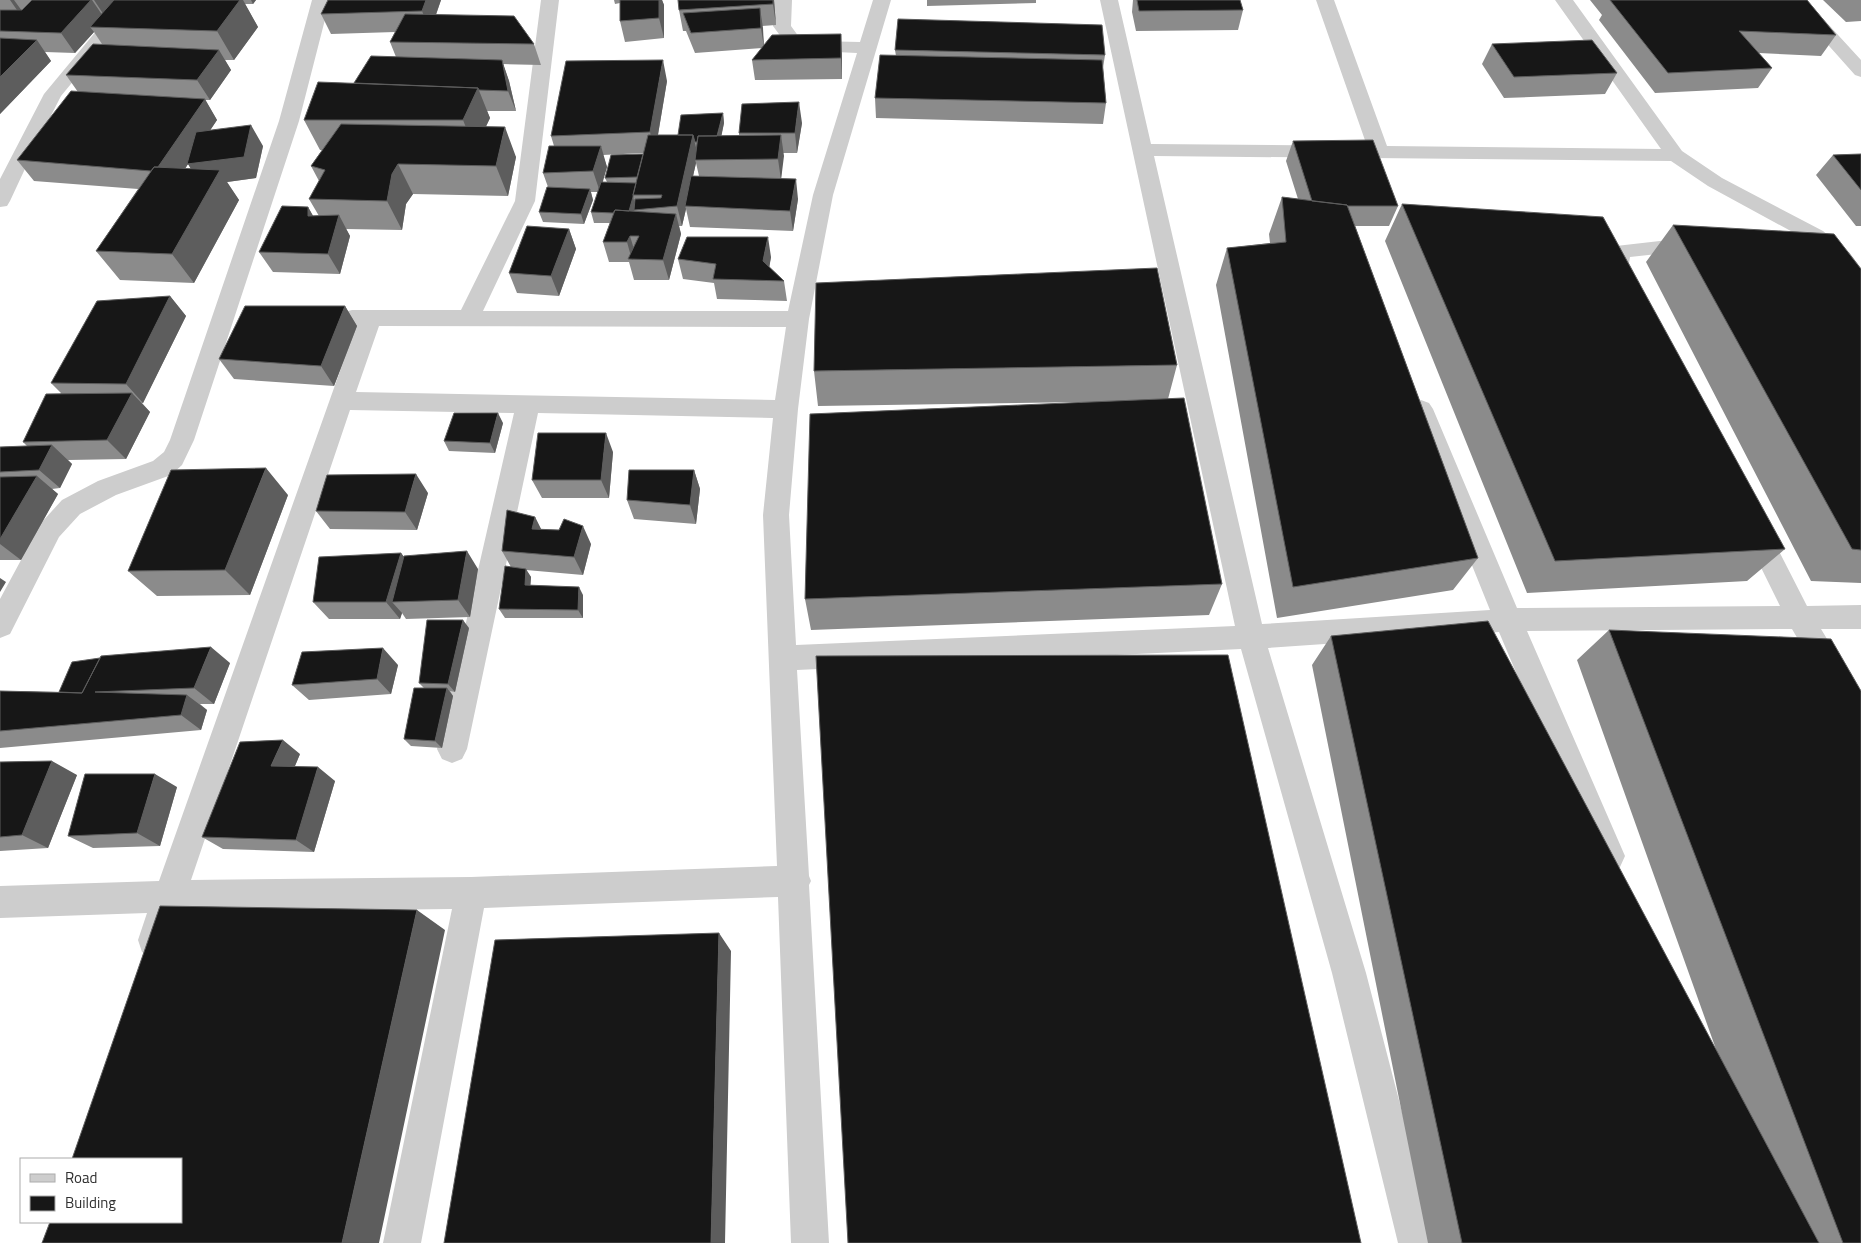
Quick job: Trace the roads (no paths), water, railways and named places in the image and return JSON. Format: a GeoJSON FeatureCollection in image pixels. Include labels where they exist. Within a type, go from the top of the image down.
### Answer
{"type":"FeatureCollection","features":[{"type":"Feature","properties":{"kind":"street"},"geometry":{"type":"LineString","coordinates":[[0,201],[27,143],[53,94],[131,0]]}},
{"type":"Feature","properties":{"kind":"street"},"geometry":{"type":"LineString","coordinates":[[0,626],[50,530],[71,507],[107,488],[162,468],[173,458],[233,318],[321,0]]}},
{"type":"Feature","properties":{"kind":"street"},"geometry":{"type":"LineString","coordinates":[[468,318],[525,201],[550,0]]}},
{"type":"Feature","properties":{"kind":"street"},"geometry":{"type":"LineString","coordinates":[[783,0],[782,26],[793,41],[815,46],[867,48]]}},
{"type":"Feature","properties":{"kind":"street"},"geometry":{"type":"LineString","coordinates":[[810,1243],[795,881],[776,515],[824,195],[882,0]]}},
{"type":"Feature","properties":{"kind":"street"},"geometry":{"type":"LineString","coordinates":[[1109,0],[1143,150],[1163,286],[1192,416],[1251,637],[1349,974],[1418,1243]]}},
{"type":"Feature","properties":{"kind":"street"},"geometry":{"type":"LineString","coordinates":[[1324,0],[1379,152]]}},
{"type":"Feature","properties":{"kind":"street"},"geometry":{"type":"LineString","coordinates":[[1564,0],[1675,155],[1715,182],[1816,236],[1841,257],[1861,284]]}},
{"type":"Feature","properties":{"kind":"street"},"geometry":{"type":"LineString","coordinates":[[1797,0],[1861,71]]}},
{"type":"Feature","properties":{"kind":"street"},"geometry":{"type":"LineString","coordinates":[[1143,150],[1675,155]]}},
{"type":"Feature","properties":{"kind":"street"},"geometry":{"type":"LineString","coordinates":[[1779,238],[1816,236]]}},
{"type":"Feature","properties":{"kind":"street"},"geometry":{"type":"LineString","coordinates":[[1641,307],[1618,263],[1619,256],[1624,251],[1715,242]]}},
{"type":"Feature","properties":{"kind":"street"},"geometry":{"type":"LineString","coordinates":[[331,318],[468,318],[808,304]]}},
{"type":"Feature","properties":{"kind":"street"},"geometry":{"type":"LineString","coordinates":[[146,962],[370,318]]}},
{"type":"Feature","properties":{"kind":"street"},"geometry":{"type":"LineString","coordinates":[[1410,382],[1508,620],[1618,877]]}},
{"type":"Feature","properties":{"kind":"street"},"geometry":{"type":"LineString","coordinates":[[342,401],[528,404],[791,425]]}},
{"type":"Feature","properties":{"kind":"street"},"geometry":{"type":"LineString","coordinates":[[452,748],[528,404]]}},
{"type":"Feature","properties":{"kind":"street"},"geometry":{"type":"LineString","coordinates":[[1745,510],[1800,617],[1861,721]]}},
{"type":"Feature","properties":{"kind":"street"},"geometry":{"type":"LineString","coordinates":[[784,658],[1251,637],[1508,620],[1861,617]]}},
{"type":"Feature","properties":{"kind":"street"},"geometry":{"type":"LineString","coordinates":[[0,902],[170,896],[471,893],[795,881]]}},
{"type":"Feature","properties":{"kind":"street"},"geometry":{"type":"LineString","coordinates":[[402,1243],[471,893]]}}]}
